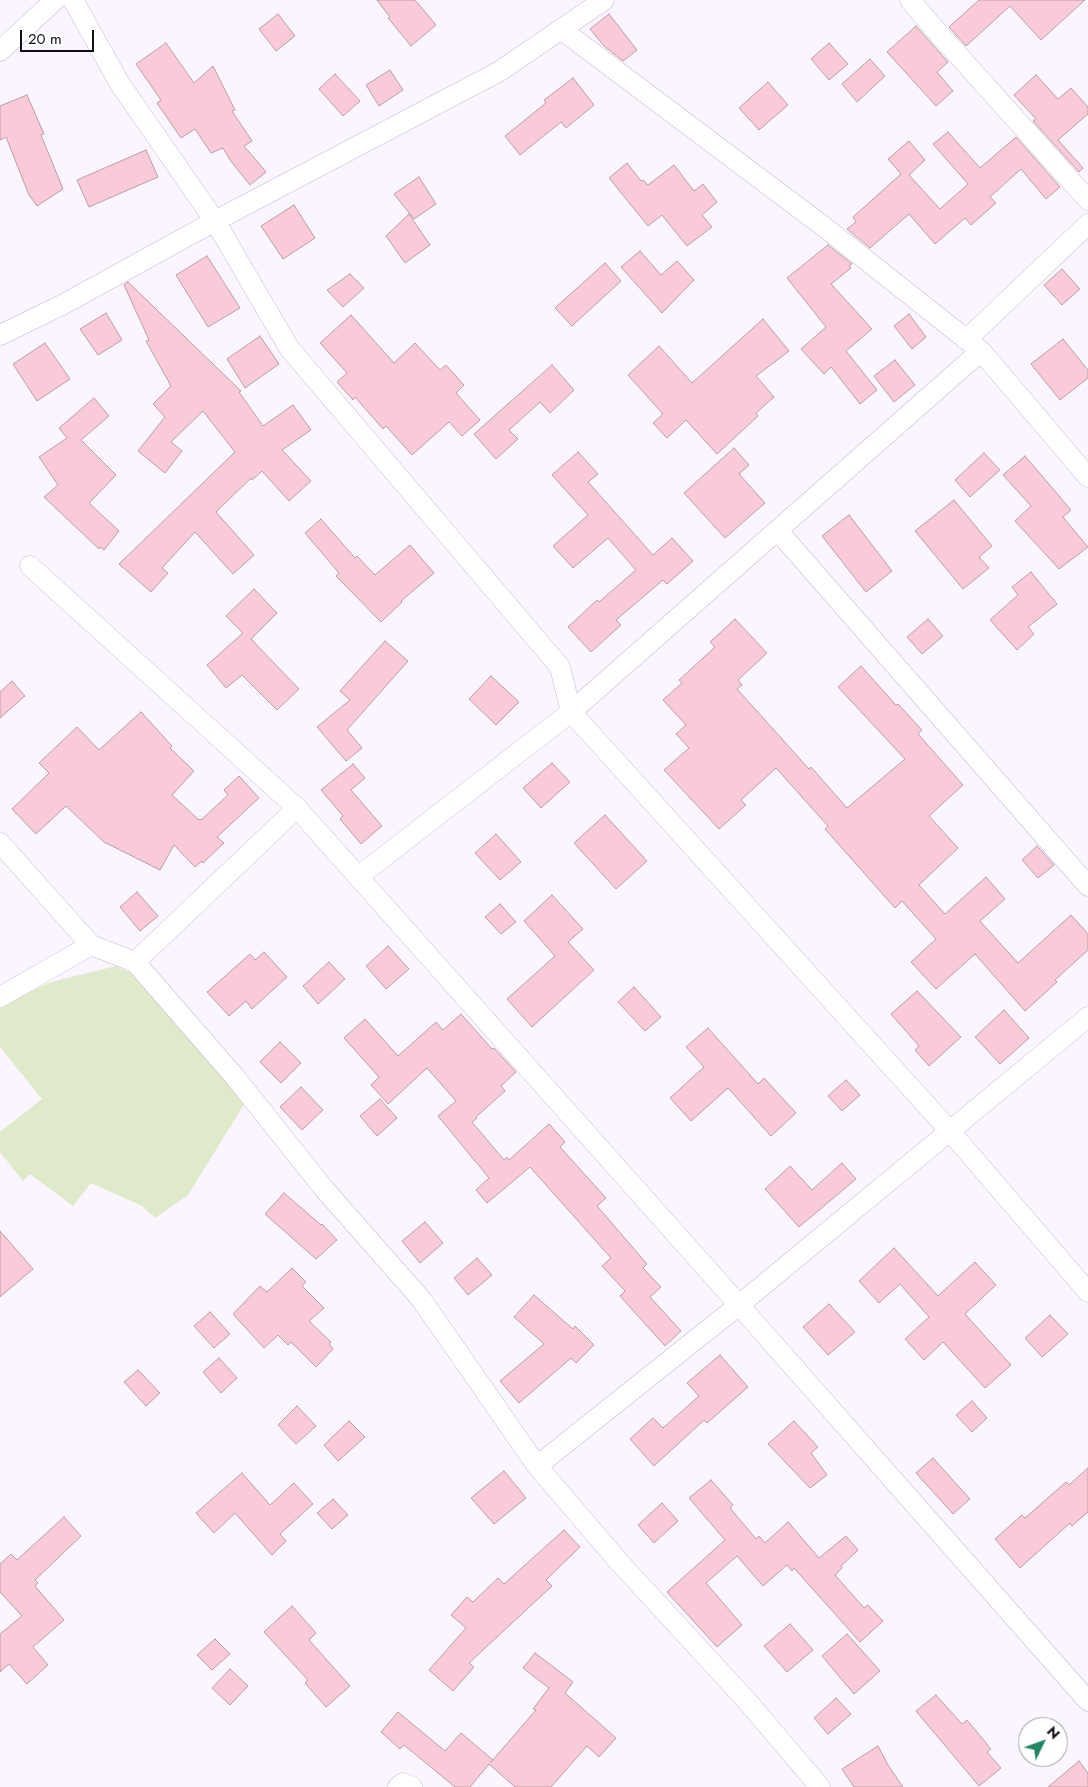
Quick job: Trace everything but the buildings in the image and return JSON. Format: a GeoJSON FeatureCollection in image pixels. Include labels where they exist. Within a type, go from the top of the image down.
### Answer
{"type":"FeatureCollection","features":[{"type":"Feature","properties":{"kind":"street"},"geometry":{"type":"LineString","coordinates":[[0,51],[54,0]]}},
{"type":"Feature","properties":{"kind":"street"},"geometry":{"type":"LineString","coordinates":[[73,0],[120,84],[215,221],[289,348],[560,667],[571,712],[949,1130],[1088,1292]]}},
{"type":"Feature","properties":{"kind":"street"},"geometry":{"type":"LineString","coordinates":[[0,335],[62,305],[215,221],[500,71],[604,0]]}},
{"type":"Feature","properties":{"kind":"street"},"geometry":{"type":"LineString","coordinates":[[910,0],[1088,200]]}},
{"type":"Feature","properties":{"kind":"street"},"geometry":{"type":"LineString","coordinates":[[522,56],[587,11]]}},
{"type":"Feature","properties":{"kind":"street"},"geometry":{"type":"LineString","coordinates":[[562,30],[823,226],[973,346],[1088,477]]}},
{"type":"Feature","properties":{"kind":"street"},"geometry":{"type":"LineString","coordinates":[[359,876],[571,712],[778,531],[973,346],[1088,224]]}},
{"type":"Feature","properties":{"kind":"street"},"geometry":{"type":"LineString","coordinates":[[778,531],[1088,886]]}},
{"type":"Feature","properties":{"kind":"street"},"geometry":{"type":"LineString","coordinates":[[30,566],[297,808],[1088,1701]]}},
{"type":"Feature","properties":{"kind":"street"},"geometry":{"type":"LineString","coordinates":[[135,962],[297,808]]}},
{"type":"Feature","properties":{"kind":"street"},"geometry":{"type":"LineString","coordinates":[[0,843],[91,945],[135,962],[234,1077],[326,1190],[421,1299],[446,1332],[537,1466],[620,1563],[747,1701],[820,1787]]}},
{"type":"Feature","properties":{"kind":"street"},"geometry":{"type":"LineString","coordinates":[[0,997],[91,945]]}},
{"type":"Feature","properties":{"kind":"street"},"geometry":{"type":"LineString","coordinates":[[537,1466],[739,1305],[1088,1017]]}},
{"type":"Feature","properties":{"kind":"street"},"geometry":{"type":"LineString","coordinates":[[398,1787],[403,1783],[412,1787]]}},
{"type":"Feature","properties":{"kind":"green space"},"geometry":{"type":"Polygon","coordinates":[[[116,966],[137,976],[208,1062],[245,1103],[188,1195],[155,1218],[142,1206],[91,1183],[73,1206],[30,1174],[23,1181],[0,1152],[0,1132],[42,1099],[0,1047],[0,1009],[10,1001],[51,982],[116,966]]]}}]}
